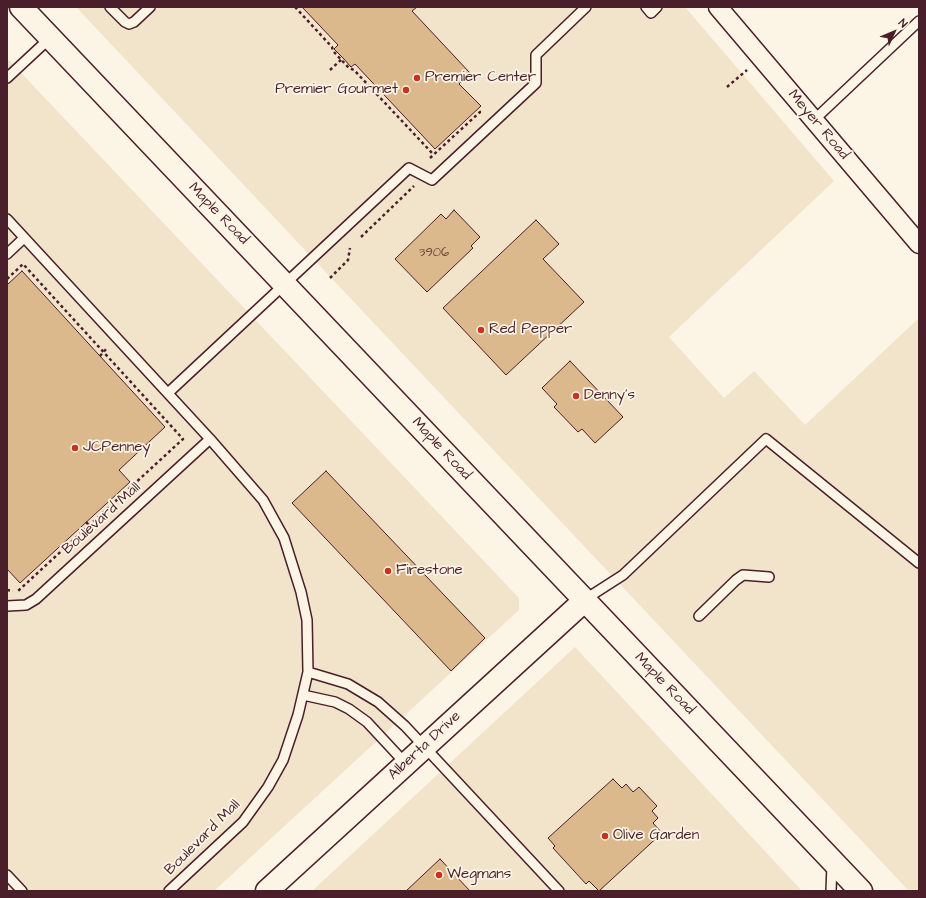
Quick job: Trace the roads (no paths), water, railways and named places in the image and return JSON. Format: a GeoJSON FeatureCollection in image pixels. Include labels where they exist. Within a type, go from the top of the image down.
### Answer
{"type":"FeatureCollection","features":[{"type":"Feature","properties":{"kind":"main road","name":"Maple Road"},"geometry":{"type":"LineString","coordinates":[[21,7],[286,284],[584,601],[861,891]]}},
{"type":"Feature","properties":{"kind":"main road","name":"Alberta Drive"},"geometry":{"type":"LineString","coordinates":[[267,891],[584,601]]}},
{"type":"Feature","properties":{"kind":"street","name":"Meyer Road"},"geometry":{"type":"LineString","coordinates":[[718,7],[919,244]]}},
{"type":"Feature","properties":{"kind":"lane"},"geometry":{"type":"LineString","coordinates":[[110,7],[129,24],[150,7]]}},
{"type":"Feature","properties":{"kind":"lane"},"geometry":{"type":"LineString","coordinates":[[168,393],[409,168],[432,180],[536,83],[536,54],[586,7]]}},
{"type":"Feature","properties":{"kind":"lane"},"geometry":{"type":"LineString","coordinates":[[646,7],[651,13],[657,7]]}},
{"type":"Feature","properties":{"kind":"lane"},"geometry":{"type":"LineString","coordinates":[[814,120],[919,21]]}},
{"type":"Feature","properties":{"kind":"lane"},"geometry":{"type":"LineString","coordinates":[[7,78],[50,38]]}},
{"type":"Feature","properties":{"kind":"lane","name":"Boulevard Mall"},"geometry":{"type":"LineString","coordinates":[[7,219],[210,439],[266,504],[284,538],[295,568],[307,620],[308,672],[303,695],[283,760],[276,775],[258,803],[234,832],[169,891]]}},
{"type":"Feature","properties":{"kind":"lane"},"geometry":{"type":"LineString","coordinates":[[7,254],[24,238]]}},
{"type":"Feature","properties":{"kind":"lane","name":"Boulevard Mall"},"geometry":{"type":"LineString","coordinates":[[7,606],[26,605],[36,599],[210,439]]}},
{"type":"Feature","properties":{"kind":"lane"},"geometry":{"type":"LineString","coordinates":[[584,601],[623,576],[766,439],[919,563]]}},
{"type":"Feature","properties":{"kind":"lane"},"geometry":{"type":"LineString","coordinates":[[699,616],[743,575],[769,577]]}},
{"type":"Feature","properties":{"kind":"lane"},"geometry":{"type":"LineString","coordinates":[[308,672],[348,684],[378,702],[424,747],[559,891]]}},
{"type":"Feature","properties":{"kind":"lane"},"geometry":{"type":"LineString","coordinates":[[303,695],[335,702],[349,709],[367,722],[406,764]]}},
{"type":"Feature","properties":{"kind":"lane"},"geometry":{"type":"LineString","coordinates":[[831,891],[832,861]]}},
{"type":"Feature","properties":{"kind":"lane"},"geometry":{"type":"LineString","coordinates":[[7,875],[22,891]]}},
{"type":"Feature","properties":{"kind":"place","name":"Premier Center"},"geometry":{"type":"Point","coordinates":[417,78]}},
{"type":"Feature","properties":{"kind":"place","name":"Premier Gourmet"},"geometry":{"type":"Point","coordinates":[406,90]}},
{"type":"Feature","properties":{"kind":"place","name":"Red Pepper"},"geometry":{"type":"Point","coordinates":[481,330]}},
{"type":"Feature","properties":{"kind":"place","name":"Denny's"},"geometry":{"type":"Point","coordinates":[576,396]}},
{"type":"Feature","properties":{"kind":"place","name":"JCPenney"},"geometry":{"type":"Point","coordinates":[75,448]}},
{"type":"Feature","properties":{"kind":"place","name":"Firestone"},"geometry":{"type":"Point","coordinates":[388,571]}},
{"type":"Feature","properties":{"kind":"place","name":"Olive Garden"},"geometry":{"type":"Point","coordinates":[605,836]}},
{"type":"Feature","properties":{"kind":"place","name":"Wegmans"},"geometry":{"type":"Point","coordinates":[439,875]}}]}
